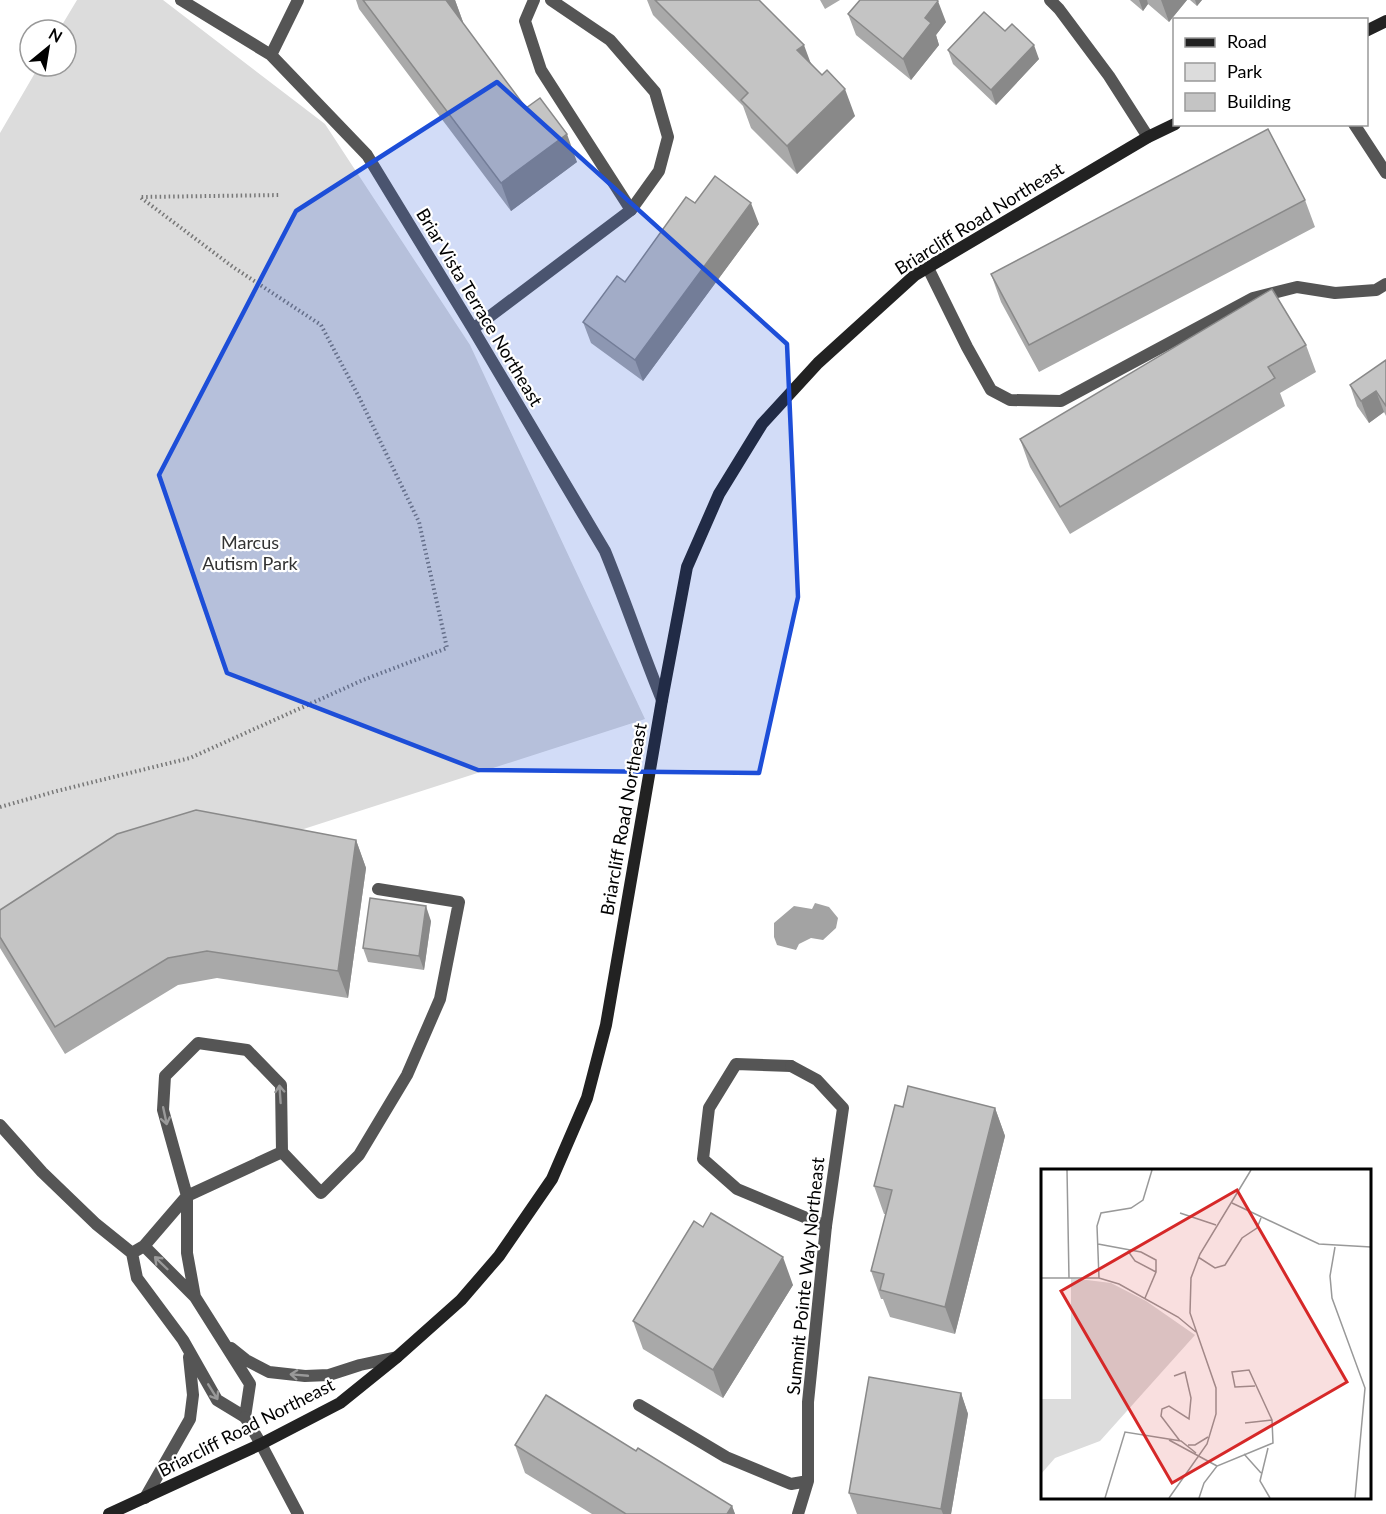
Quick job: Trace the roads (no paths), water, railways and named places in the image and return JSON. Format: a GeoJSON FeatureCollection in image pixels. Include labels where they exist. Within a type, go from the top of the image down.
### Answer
{"type":"FeatureCollection","features":[{"type":"Feature","properties":{"kind":"main road"},"geometry":{"type":"LineString","coordinates":[[1368,30],[1386,21]]}},
{"type":"Feature","properties":{"kind":"main road","name":"Briarcliff Road Northeast"},"geometry":{"type":"LineString","coordinates":[[109,1514],[261,1444],[340,1403],[397,1357],[461,1300],[499,1256],[552,1179],[587,1098],[606,1025],[687,567],[719,494],[762,424],[818,363],[915,275],[1148,137],[1173,125]]}},
{"type":"Feature","properties":{"kind":"street","name":"Briar Vista Terrace Northeast"},"geometry":{"type":"LineString","coordinates":[[181,0],[271,54],[367,155],[605,551],[662,700]]}},
{"type":"Feature","properties":{"kind":"street"},"geometry":{"type":"LineString","coordinates":[[271,54],[298,0]]}},
{"type":"Feature","properties":{"kind":"street"},"geometry":{"type":"LineString","coordinates":[[534,0],[525,21],[541,69],[631,210]]}},
{"type":"Feature","properties":{"kind":"street"},"geometry":{"type":"LineString","coordinates":[[473,329],[631,210],[659,171],[668,137],[655,92],[610,40],[551,0]]}},
{"type":"Feature","properties":{"kind":"street"},"geometry":{"type":"LineString","coordinates":[[1050,0],[1109,76],[1148,137]]}},
{"type":"Feature","properties":{"kind":"street"},"geometry":{"type":"LineString","coordinates":[[1355,126],[1386,173]]}},
{"type":"Feature","properties":{"kind":"street"},"geometry":{"type":"LineString","coordinates":[[928,268],[991,390],[1010,400],[1061,400],[1254,298],[1297,287],[1335,293],[1376,290],[1386,284]]}},
{"type":"Feature","properties":{"kind":"street"},"geometry":{"type":"LineString","coordinates":[[195,1297],[187,1253],[187,1196],[163,1110],[165,1076],[198,1043],[248,1050],[281,1085],[282,1152],[321,1193],[359,1155],[406,1075],[440,999],[459,902],[378,889]]}},
{"type":"Feature","properties":{"kind":"street","name":"Summit Pointe Way Northeast"},"geometry":{"type":"LineString","coordinates":[[798,1514],[808,1481],[808,1402],[826,1226],[843,1108],[817,1080],[791,1066],[736,1065],[709,1108],[703,1159],[737,1190],[826,1226]]}},
{"type":"Feature","properties":{"kind":"street"},"geometry":{"type":"LineString","coordinates":[[0,1125],[42,1172],[88,1217],[132,1253],[137,1278],[187,1347],[217,1400],[245,1417],[298,1514]]}},
{"type":"Feature","properties":{"kind":"street"},"geometry":{"type":"LineString","coordinates":[[132,1253],[144,1246],[187,1196],[282,1152]]}},
{"type":"Feature","properties":{"kind":"street"},"geometry":{"type":"LineString","coordinates":[[144,1246],[195,1297],[250,1384],[245,1417]]}},
{"type":"Feature","properties":{"kind":"street"},"geometry":{"type":"LineString","coordinates":[[223,1341],[246,1360],[269,1372],[305,1376],[329,1375],[397,1357]]}},
{"type":"Feature","properties":{"kind":"street"},"geometry":{"type":"LineString","coordinates":[[145,1498],[190,1419],[193,1395],[187,1347]]}},
{"type":"Feature","properties":{"kind":"street"},"geometry":{"type":"LineString","coordinates":[[639,1405],[726,1457],[790,1484],[808,1481]]}},
{"type":"Feature","properties":{"kind":"park label","name":"Marcus Autism Park"},"geometry":{"type":"Point","coordinates":[250,552]}}]}
